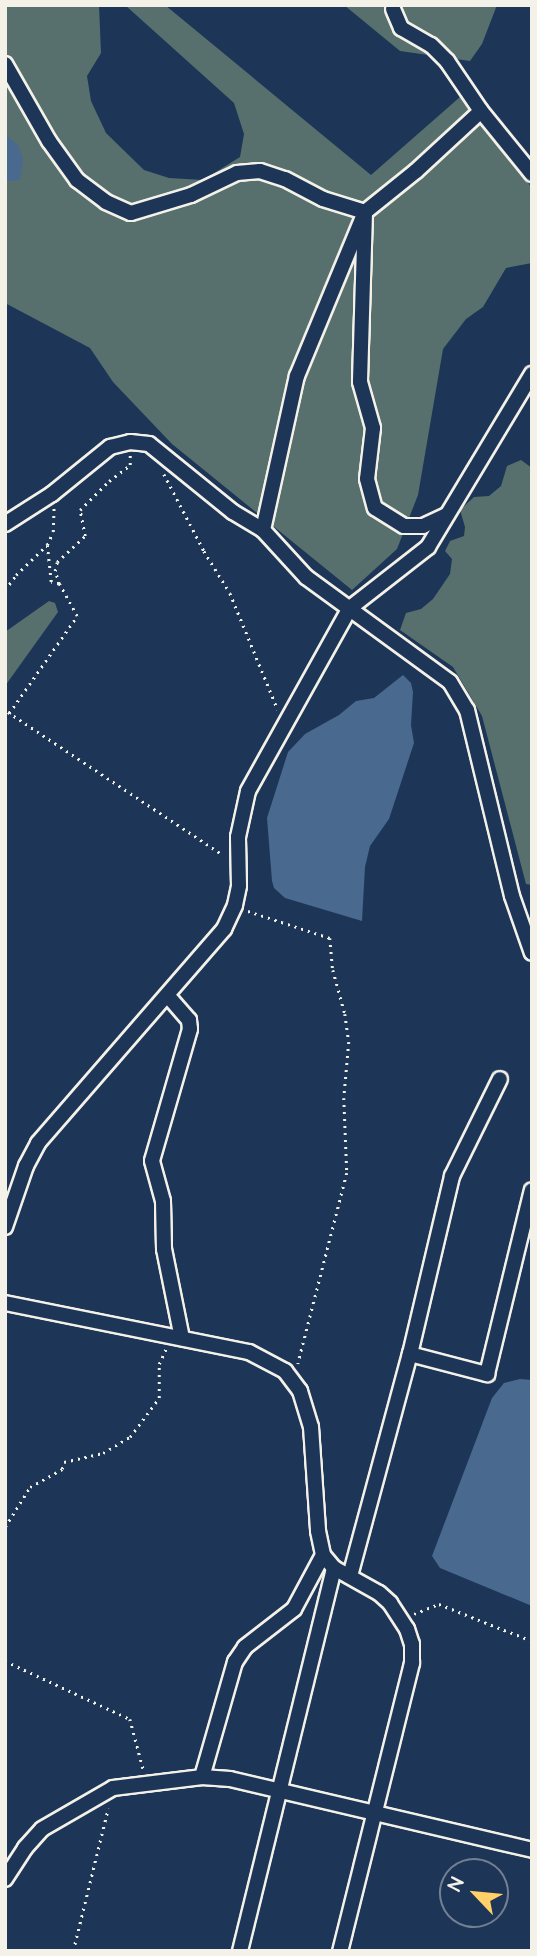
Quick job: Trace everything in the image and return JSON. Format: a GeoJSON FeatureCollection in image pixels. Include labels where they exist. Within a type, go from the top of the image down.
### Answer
{"type":"FeatureCollection","features":[{"type":"Feature","properties":{"kind":"street"},"geometry":{"type":"LineString","coordinates":[[393,9],[401,28],[431,45],[447,61],[481,111],[532,174]]}},
{"type":"Feature","properties":{"kind":"street"},"geometry":{"type":"LineString","coordinates":[[5,64],[49,141],[78,180],[106,202],[131,213],[191,195],[237,173],[260,171],[285,179],[323,199],[365,212]]}},
{"type":"Feature","properties":{"kind":"street"},"geometry":{"type":"LineString","coordinates":[[263,530],[297,376],[365,212],[481,111]]}},
{"type":"Feature","properties":{"kind":"street"},"geometry":{"type":"LineString","coordinates":[[365,212],[360,382],[373,428],[367,479],[375,508],[404,526],[424,526],[447,515]]}},
{"type":"Feature","properties":{"kind":"street"},"geometry":{"type":"LineString","coordinates":[[5,1227],[26,1166],[38,1143],[214,945],[235,905],[238,836],[248,791],[350,608],[428,547],[532,374]]}},
{"type":"Feature","properties":{"kind":"street"},"geometry":{"type":"LineString","coordinates":[[5,524],[52,494],[110,447],[130,442],[149,444],[233,512],[263,530],[306,577],[450,681],[467,710],[512,895],[532,953]]}},
{"type":"Feature","properties":{"kind":"street"},"geometry":{"type":"LineString","coordinates":[[168,996],[189,1020],[190,1029],[152,1161],[163,1201],[163,1249],[177,1338]]}},
{"type":"Feature","properties":{"kind":"street"},"geometry":{"type":"LineString","coordinates":[[349,1576],[410,1354],[452,1176],[500,1079]]}},
{"type":"Feature","properties":{"kind":"street"},"geometry":{"type":"LineString","coordinates":[[410,1354],[487,1374],[532,1190]]}},
{"type":"Feature","properties":{"kind":"street"},"geometry":{"type":"LineString","coordinates":[[5,1303],[249,1352],[275,1364],[294,1380],[312,1427],[318,1531],[323,1555],[334,1568],[379,1593],[401,1619],[412,1644],[412,1662],[340,1951]]}},
{"type":"Feature","properties":{"kind":"street"},"geometry":{"type":"LineString","coordinates":[[202,1777],[235,1662],[245,1647],[294,1609],[323,1555]]}},
{"type":"Feature","properties":{"kind":"street"},"geometry":{"type":"LineString","coordinates":[[240,1951],[334,1568]]}},
{"type":"Feature","properties":{"kind":"street"},"geometry":{"type":"LineString","coordinates":[[5,1879],[25,1848],[42,1829],[113,1788],[202,1777],[230,1779],[532,1850]]}},
{"type":"Feature","properties":{"kind":"path"},"geometry":{"type":"LineString","coordinates":[[5,719],[77,616],[59,584],[55,571],[57,562],[85,536],[80,510],[109,481],[130,465],[130,442]]}},
{"type":"Feature","properties":{"kind":"path"},"geometry":{"type":"LineString","coordinates":[[161,468],[204,551],[230,593],[284,723]]}},
{"type":"Feature","properties":{"kind":"path"},"geometry":{"type":"LineString","coordinates":[[52,494],[56,514],[47,545],[51,582],[59,584]]}},
{"type":"Feature","properties":{"kind":"path"},"geometry":{"type":"LineString","coordinates":[[5,590],[16,575],[47,545]]}},
{"type":"Feature","properties":{"kind":"path"},"geometry":{"type":"LineString","coordinates":[[8,712],[238,865]]}},
{"type":"Feature","properties":{"kind":"path"},"geometry":{"type":"LineString","coordinates":[[235,905],[271,921],[330,938],[333,970],[345,1014],[349,1042],[344,1098],[347,1173],[294,1380]]}},
{"type":"Feature","properties":{"kind":"path"},"geometry":{"type":"LineString","coordinates":[[5,1527],[30,1487],[62,1469],[64,1462],[103,1453],[130,1437],[159,1398],[159,1364],[177,1338]]}},
{"type":"Feature","properties":{"kind":"path"},"geometry":{"type":"LineString","coordinates":[[401,1619],[439,1604],[532,1641]]}},
{"type":"Feature","properties":{"kind":"path"},"geometry":{"type":"LineString","coordinates":[[5,1661],[130,1719],[141,1753],[146,1782]]}},
{"type":"Feature","properties":{"kind":"path"},"geometry":{"type":"LineString","coordinates":[[73,1951],[113,1788]]}},
{"type":"Feature","properties":{"kind":"green space"},"geometry":{"type":"Polygon","coordinates":[[[5,5],[99,5],[101,53],[87,76],[91,101],[106,133],[144,170],[169,178],[203,180],[240,157],[244,134],[234,103],[125,5],[165,5],[371,175],[460,97],[532,188],[532,263],[506,268],[483,307],[466,319],[443,349],[418,495],[397,549],[352,590],[172,444],[113,382],[90,348],[5,303],[5,5]]]}},
{"type":"Feature","properties":{"kind":"green space"},"geometry":{"type":"Polygon","coordinates":[[[344,5],[497,5],[482,44],[470,61],[400,51],[344,5]]]}},
{"type":"Feature","properties":{"kind":"green space"},"geometry":{"type":"Polygon","coordinates":[[[521,460],[532,468],[532,885],[526,884],[482,716],[453,667],[400,630],[406,613],[421,609],[433,599],[450,574],[452,559],[445,551],[450,541],[464,536],[465,527],[460,510],[474,497],[489,496],[501,486],[507,466],[521,460]]]}},
{"type":"Feature","properties":{"kind":"green space"},"geometry":{"type":"Polygon","coordinates":[[[49,601],[55,603],[58,612],[5,686],[5,632],[49,601]]]}},
{"type":"Feature","properties":{"kind":"water"},"geometry":{"type":"Polygon","coordinates":[[[5,135],[18,145],[23,159],[20,180],[5,181],[5,135]]]}},
{"type":"Feature","properties":{"kind":"water"},"geometry":{"type":"Polygon","coordinates":[[[403,675],[411,683],[413,692],[411,725],[414,743],[389,819],[370,846],[365,867],[362,921],[285,898],[274,888],[272,881],[267,818],[288,752],[305,734],[339,715],[356,701],[374,698],[403,675]]]}},
{"type":"Feature","properties":{"kind":"water"},"geometry":{"type":"Polygon","coordinates":[[[520,1379],[532,1380],[532,1606],[440,1568],[432,1556],[492,1398],[504,1383],[520,1379]]]}}]}
